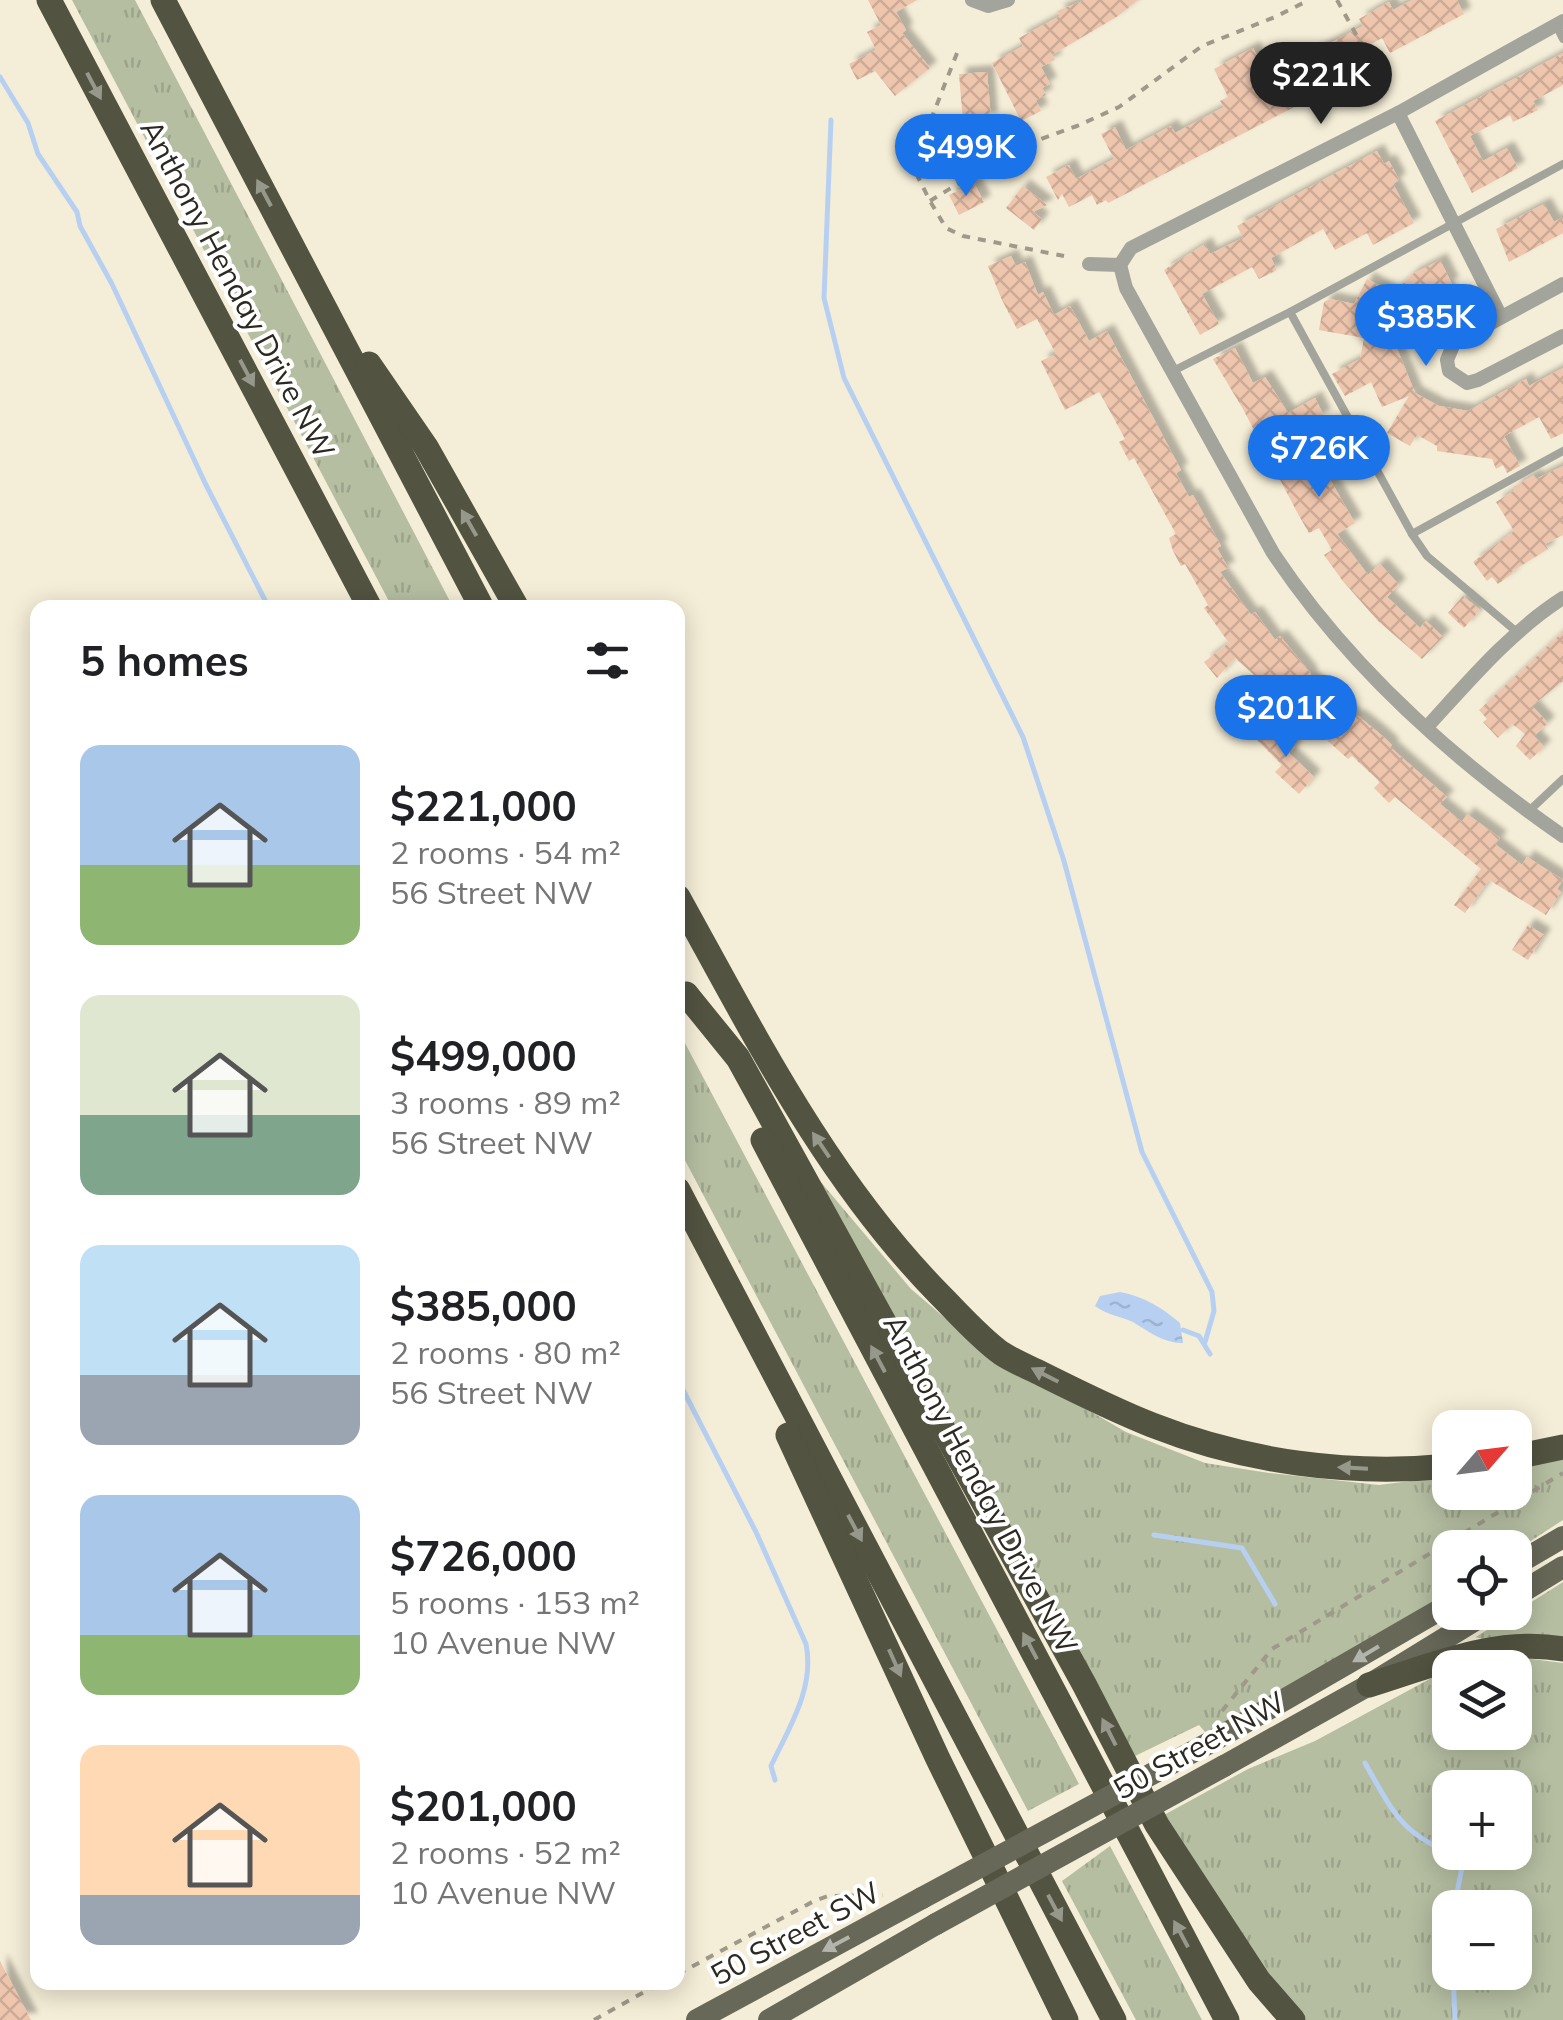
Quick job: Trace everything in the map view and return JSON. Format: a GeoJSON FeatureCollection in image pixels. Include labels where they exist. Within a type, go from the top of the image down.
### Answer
{"type":"FeatureCollection","features":[{"type":"Feature","properties":{"kind":"highway","name":"Anthony Henday Drive NW"},"geometry":{"type":"LineString","coordinates":[[49,0],[366,600]]}},
{"type":"Feature","properties":{"kind":"highway"},"geometry":{"type":"LineString","coordinates":[[163,0],[478,600]]}},
{"type":"Feature","properties":{"kind":"highway"},"geometry":{"type":"LineString","coordinates":[[310,280],[426,447],[512,600]]}},
{"type":"Feature","properties":{"kind":"highway"},"geometry":{"type":"LineString","coordinates":[[685,910],[789,1098],[850,1188],[904,1258],[1001,1353],[1108,1408],[1179,1436],[1250,1456],[1330,1467],[1432,1468]]}},
{"type":"Feature","properties":{"kind":"highway"},"geometry":{"type":"LineString","coordinates":[[685,990],[738,1058],[1084,1684],[1157,1825],[1259,1982],[1293,2020]]}},
{"type":"Feature","properties":{"kind":"highway","name":"Anthony Henday Drive NW"},"geometry":{"type":"LineString","coordinates":[[685,992],[1227,2020]]}},
{"type":"Feature","properties":{"kind":"highway"},"geometry":{"type":"LineString","coordinates":[[685,1203],[1114,2020]]}},
{"type":"Feature","properties":{"kind":"highway"},"geometry":{"type":"LineString","coordinates":[[696,1224],[751,1359],[938,1760],[1066,2020]]}},
{"type":"Feature","properties":{"kind":"highway"},"geometry":{"type":"LineString","coordinates":[[1532,1454],[1563,1448]]}},
{"type":"Feature","properties":{"kind":"highway"},"geometry":{"type":"LineString","coordinates":[[1369,1685],[1462,1656],[1520,1645],[1563,1649]]}},
{"type":"Feature","properties":{"kind":"main road"},"geometry":{"type":"LineString","coordinates":[[1532,1555],[1563,1536]]}},
{"type":"Feature","properties":{"kind":"main road"},"geometry":{"type":"LineString","coordinates":[[1532,1585],[1563,1566]]}},
{"type":"Feature","properties":{"kind":"main road","name":"50 Street NW"},"geometry":{"type":"LineString","coordinates":[[922,1898],[1212,1731],[1432,1614]]}},
{"type":"Feature","properties":{"kind":"main road","name":"50 Street NW"},"geometry":{"type":"LineString","coordinates":[[936,1924],[1369,1685],[1459,1630]]}},
{"type":"Feature","properties":{"kind":"main road","name":"50 Street SW"},"geometry":{"type":"LineString","coordinates":[[697,2020],[922,1898]]}},
{"type":"Feature","properties":{"kind":"main road","name":"50 Street SW"},"geometry":{"type":"LineString","coordinates":[[769,2020],[936,1924]]}},
{"type":"Feature","properties":{"kind":"street"},"geometry":{"type":"LineString","coordinates":[[976,2],[996,5],[1008,0]]}},
{"type":"Feature","properties":{"kind":"street"},"geometry":{"type":"LineString","coordinates":[[1560,29],[1131,248],[1120,266],[1126,288],[1273,553],[1298,590],[1350,654],[1427,727],[1528,812],[1563,836]]}},
{"type":"Feature","properties":{"kind":"street"},"geometry":{"type":"LineString","coordinates":[[1398,113],[1501,316]]}},
{"type":"Feature","properties":{"kind":"street"},"geometry":{"type":"LineString","coordinates":[[1089,264],[1120,266]]}},
{"type":"Feature","properties":{"kind":"street"},"geometry":{"type":"LineString","coordinates":[[1563,284],[1454,343],[1446,360],[1456,378],[1466,382],[1478,380],[1563,336]]}},
{"type":"Feature","properties":{"kind":"street"},"geometry":{"type":"LineString","coordinates":[[1427,727],[1518,633],[1563,598]]}},
{"type":"Feature","properties":{"kind":"lane"},"geometry":{"type":"LineString","coordinates":[[1173,371],[1563,164]]}},
{"type":"Feature","properties":{"kind":"lane"},"geometry":{"type":"LineString","coordinates":[[1290,312],[1412,534],[1428,556],[1518,633]]}},
{"type":"Feature","properties":{"kind":"lane"},"geometry":{"type":"LineString","coordinates":[[1412,534],[1563,451]]}},
{"type":"Feature","properties":{"kind":"lane"},"geometry":{"type":"LineString","coordinates":[[1528,812],[1563,779]]}},
{"type":"Feature","properties":{"kind":"path"},"geometry":{"type":"LineString","coordinates":[[930,201],[1016,148],[1119,107],[1202,46],[1310,0]]}},
{"type":"Feature","properties":{"kind":"path"},"geometry":{"type":"LineString","coordinates":[[1337,0],[1388,94]]}},
{"type":"Feature","properties":{"kind":"path"},"geometry":{"type":"LineString","coordinates":[[957,52],[916,158],[918,177],[930,201],[946,228],[963,236],[1064,256]]}},
{"type":"Feature","properties":{"kind":"path"},"geometry":{"type":"LineString","coordinates":[[1212,1731],[1272,1648],[1563,1473]]}},
{"type":"Feature","properties":{"kind":"path"},"geometry":{"type":"LineString","coordinates":[[685,1970],[814,1900],[888,1894]]}},
{"type":"Feature","properties":{"kind":"path"},"geometry":{"type":"LineString","coordinates":[[594,2020],[648,1990]]}},
{"type":"Feature","properties":{"kind":"green space"},"geometry":{"type":"Polygon","coordinates":[[[72,0],[135,0],[449,600],[388,600],[72,0]]]}},
{"type":"Feature","properties":{"kind":"green space"},"geometry":{"type":"Polygon","coordinates":[[[685,1043],[1079,1784],[1028,1811],[685,1160],[685,1043]]]}},
{"type":"Feature","properties":{"kind":"green space"},"geometry":{"type":"Polygon","coordinates":[[[809,1168],[911,1289],[945,1318],[1002,1360],[1126,1432],[1205,1463],[1379,1485],[1432,1478],[1432,1510],[1532,1510],[1532,1463],[1563,1455],[1563,1520],[1532,1540],[1532,1530],[1432,1530],[1432,1602],[1206,1733],[1199,1725],[1135,1756],[809,1168]]]}},
{"type":"Feature","properties":{"kind":"green space"},"geometry":{"type":"Polygon","coordinates":[[[1563,1582],[1563,1637],[1476,1637],[1487,1630],[1532,1630],[1532,1602],[1563,1582]]]}},
{"type":"Feature","properties":{"kind":"green space"},"geometry":{"type":"Polygon","coordinates":[[[1532,1659],[1563,1663],[1563,2020],[1306,2020],[1250,1957],[1164,1815],[1248,1769],[1315,1741],[1432,1678],[1432,1750],[1532,1750],[1532,1659]]]}},
{"type":"Feature","properties":{"kind":"green space"},"geometry":{"type":"Polygon","coordinates":[[[1110,1846],[1202,2020],[1136,2020],[1062,1881],[1110,1846]]]}},
{"type":"Feature","properties":{"kind":"water"},"geometry":{"type":"Polygon","coordinates":[[[1120,1292],[1145,1300],[1173,1317],[1180,1323],[1183,1343],[1164,1339],[1095,1306],[1100,1296],[1120,1292]]]}},
{"type":"Feature","properties":{"kind":"building"},"geometry":{"type":"Polygon","coordinates":[[[868,0],[917,0],[896,12],[906,30],[902,33],[930,68],[895,96],[875,71],[857,80],[849,64],[876,50],[867,32],[881,25],[868,0]]]}},
{"type":"Feature","properties":{"kind":"building"},"geometry":{"type":"Polygon","coordinates":[[[1085,0],[1138,0],[1052,55],[1055,60],[1041,67],[1050,84],[1042,88],[1046,95],[1036,100],[1041,111],[1021,121],[992,63],[1023,46],[1019,38],[1060,16],[1057,11],[1085,0]]]}},
{"type":"Feature","properties":{"kind":"building"},"geometry":{"type":"Polygon","coordinates":[[[1412,0],[1457,0],[1464,14],[1390,53],[1382,38],[1352,54],[1362,72],[1108,203],[1106,200],[1097,205],[1092,195],[1069,207],[1062,194],[1058,200],[1046,177],[1069,165],[1076,179],[1114,159],[1101,134],[1115,127],[1126,150],[1171,126],[1175,133],[1224,107],[1220,101],[1228,97],[1214,69],[1253,48],[1269,80],[1293,67],[1290,61],[1363,26],[1359,19],[1389,2],[1393,10],[1412,0]]]}},
{"type":"Feature","properties":{"kind":"building"},"geometry":{"type":"Polygon","coordinates":[[[1563,53],[1563,85],[1533,101],[1538,110],[1513,122],[1510,115],[1470,136],[1483,161],[1507,148],[1518,168],[1472,193],[1435,121],[1563,53]]]}},
{"type":"Feature","properties":{"kind":"building"},"geometry":{"type":"Polygon","coordinates":[[[987,72],[991,119],[963,122],[959,74],[987,72]]]}},
{"type":"Feature","properties":{"kind":"building"},"geometry":{"type":"Polygon","coordinates":[[[954,125],[960,132],[962,148],[934,151],[931,128],[954,125]]]}},
{"type":"Feature","properties":{"kind":"building"},"geometry":{"type":"Polygon","coordinates":[[[1377,151],[1384,164],[1389,161],[1399,180],[1393,184],[1414,223],[1373,245],[1367,233],[1335,250],[1323,229],[1271,258],[1277,270],[1259,279],[1252,267],[1202,294],[1219,324],[1200,335],[1164,270],[1205,244],[1210,254],[1243,238],[1237,226],[1377,151]]]}},
{"type":"Feature","properties":{"kind":"building"},"geometry":{"type":"Polygon","coordinates":[[[974,183],[984,202],[959,215],[949,195],[974,183]]]}},
{"type":"Feature","properties":{"kind":"building"},"geometry":{"type":"Polygon","coordinates":[[[1023,186],[1047,205],[1033,212],[1042,219],[1034,230],[1006,208],[1023,186]]]}},
{"type":"Feature","properties":{"kind":"building"},"geometry":{"type":"Polygon","coordinates":[[[1544,204],[1554,222],[1563,217],[1563,233],[1509,262],[1496,229],[1544,204]]]}},
{"type":"Feature","properties":{"kind":"building"},"geometry":{"type":"Polygon","coordinates":[[[1011,256],[1016,266],[1025,262],[1038,295],[1043,292],[1054,315],[1070,306],[1089,341],[1107,331],[1181,470],[1176,473],[1221,546],[1217,548],[1228,568],[1220,572],[1251,615],[1255,612],[1275,640],[1280,636],[1309,676],[1379,733],[1447,797],[1440,804],[1462,822],[1467,814],[1500,838],[1495,844],[1522,865],[1527,857],[1563,880],[1557,889],[1561,892],[1546,915],[1489,880],[1465,913],[1454,905],[1481,869],[1395,797],[1389,803],[1374,788],[1380,782],[1352,756],[1348,759],[1235,658],[1217,678],[1204,662],[1229,643],[1204,608],[1208,605],[1185,564],[1181,566],[1173,551],[1169,538],[1176,534],[1134,458],[1129,461],[1119,442],[1125,439],[1099,392],[1065,410],[1041,361],[1056,354],[1037,319],[1017,329],[988,266],[1011,256]]]}},
{"type":"Feature","properties":{"kind":"building"},"geometry":{"type":"Polygon","coordinates":[[[1440,260],[1452,284],[1446,287],[1451,296],[1427,309],[1412,324],[1402,315],[1396,346],[1415,393],[1439,406],[1468,411],[1526,379],[1529,386],[1563,368],[1563,433],[1551,439],[1539,417],[1504,436],[1520,466],[1507,473],[1503,465],[1496,469],[1492,459],[1437,451],[1437,446],[1417,435],[1410,446],[1387,433],[1409,396],[1382,407],[1371,382],[1345,396],[1332,374],[1360,359],[1364,338],[1319,330],[1324,302],[1330,299],[1354,304],[1367,279],[1393,293],[1413,274],[1440,260]]]}},
{"type":"Feature","properties":{"kind":"building"},"geometry":{"type":"Polygon","coordinates":[[[1235,348],[1253,383],[1265,377],[1288,413],[1315,398],[1324,416],[1284,438],[1304,476],[1322,467],[1329,478],[1355,523],[1337,534],[1368,575],[1380,564],[1399,585],[1387,597],[1420,628],[1426,621],[1443,637],[1422,659],[1378,621],[1342,580],[1324,555],[1332,550],[1319,528],[1309,533],[1213,359],[1235,348]]]}},
{"type":"Feature","properties":{"kind":"building"},"geometry":{"type":"Polygon","coordinates":[[[1563,466],[1563,535],[1545,544],[1548,549],[1498,584],[1492,577],[1487,581],[1473,562],[1514,531],[1496,502],[1534,475],[1536,479],[1563,466]]]}},
{"type":"Feature","properties":{"kind":"building"},"geometry":{"type":"Polygon","coordinates":[[[1463,596],[1480,610],[1464,628],[1448,613],[1463,596]]]}},
{"type":"Feature","properties":{"kind":"building"},"geometry":{"type":"Polygon","coordinates":[[[1563,632],[1563,681],[1532,706],[1548,723],[1534,736],[1544,747],[1530,760],[1516,746],[1525,734],[1512,724],[1498,738],[1483,722],[1487,719],[1479,710],[1563,632]]]}},
{"type":"Feature","properties":{"kind":"building"},"geometry":{"type":"Polygon","coordinates":[[[1263,729],[1272,737],[1279,730],[1295,747],[1289,753],[1314,777],[1299,794],[1275,772],[1282,765],[1255,738],[1263,729]]]}},
{"type":"Feature","properties":{"kind":"building"},"geometry":{"type":"Polygon","coordinates":[[[1528,925],[1544,935],[1528,960],[1512,950],[1528,925]]]}},
{"type":"Feature","properties":{"kind":"building"},"geometry":{"type":"Polygon","coordinates":[[[0,1961],[31,2020],[0,2020],[0,1961]]]}},
{"type":"Feature","properties":{"kind":"waterway"},"geometry":{"type":"LineString","coordinates":[[0,77],[28,123],[38,154],[77,212],[80,226],[265,600]]}},
{"type":"Feature","properties":{"kind":"waterway"},"geometry":{"type":"LineString","coordinates":[[831,120],[824,298],[844,378],[1023,737],[1064,861],[1142,1152],[1212,1292],[1214,1311],[1205,1342]]}},
{"type":"Feature","properties":{"kind":"waterway"},"geometry":{"type":"LineString","coordinates":[[1183,1330],[1199,1336],[1210,1354]]}},
{"type":"Feature","properties":{"kind":"waterway"},"geometry":{"type":"LineString","coordinates":[[685,1394],[756,1532],[806,1644],[804,1692],[771,1766],[775,1780]]}},
{"type":"Feature","properties":{"kind":"waterway"},"geometry":{"type":"LineString","coordinates":[[1154,1535],[1242,1548],[1275,1604]]}},
{"type":"Feature","properties":{"kind":"waterway"},"geometry":{"type":"LineString","coordinates":[[1365,1763],[1403,1823],[1432,1844]]}},
{"type":"Feature","properties":{"kind":"waterway"},"geometry":{"type":"LineString","coordinates":[[1458,1890],[1461,1870]]}},
{"type":"Feature","properties":{"kind":"waterway"},"geometry":{"type":"LineString","coordinates":[[1454,1990],[1455,2020]]}}]}
